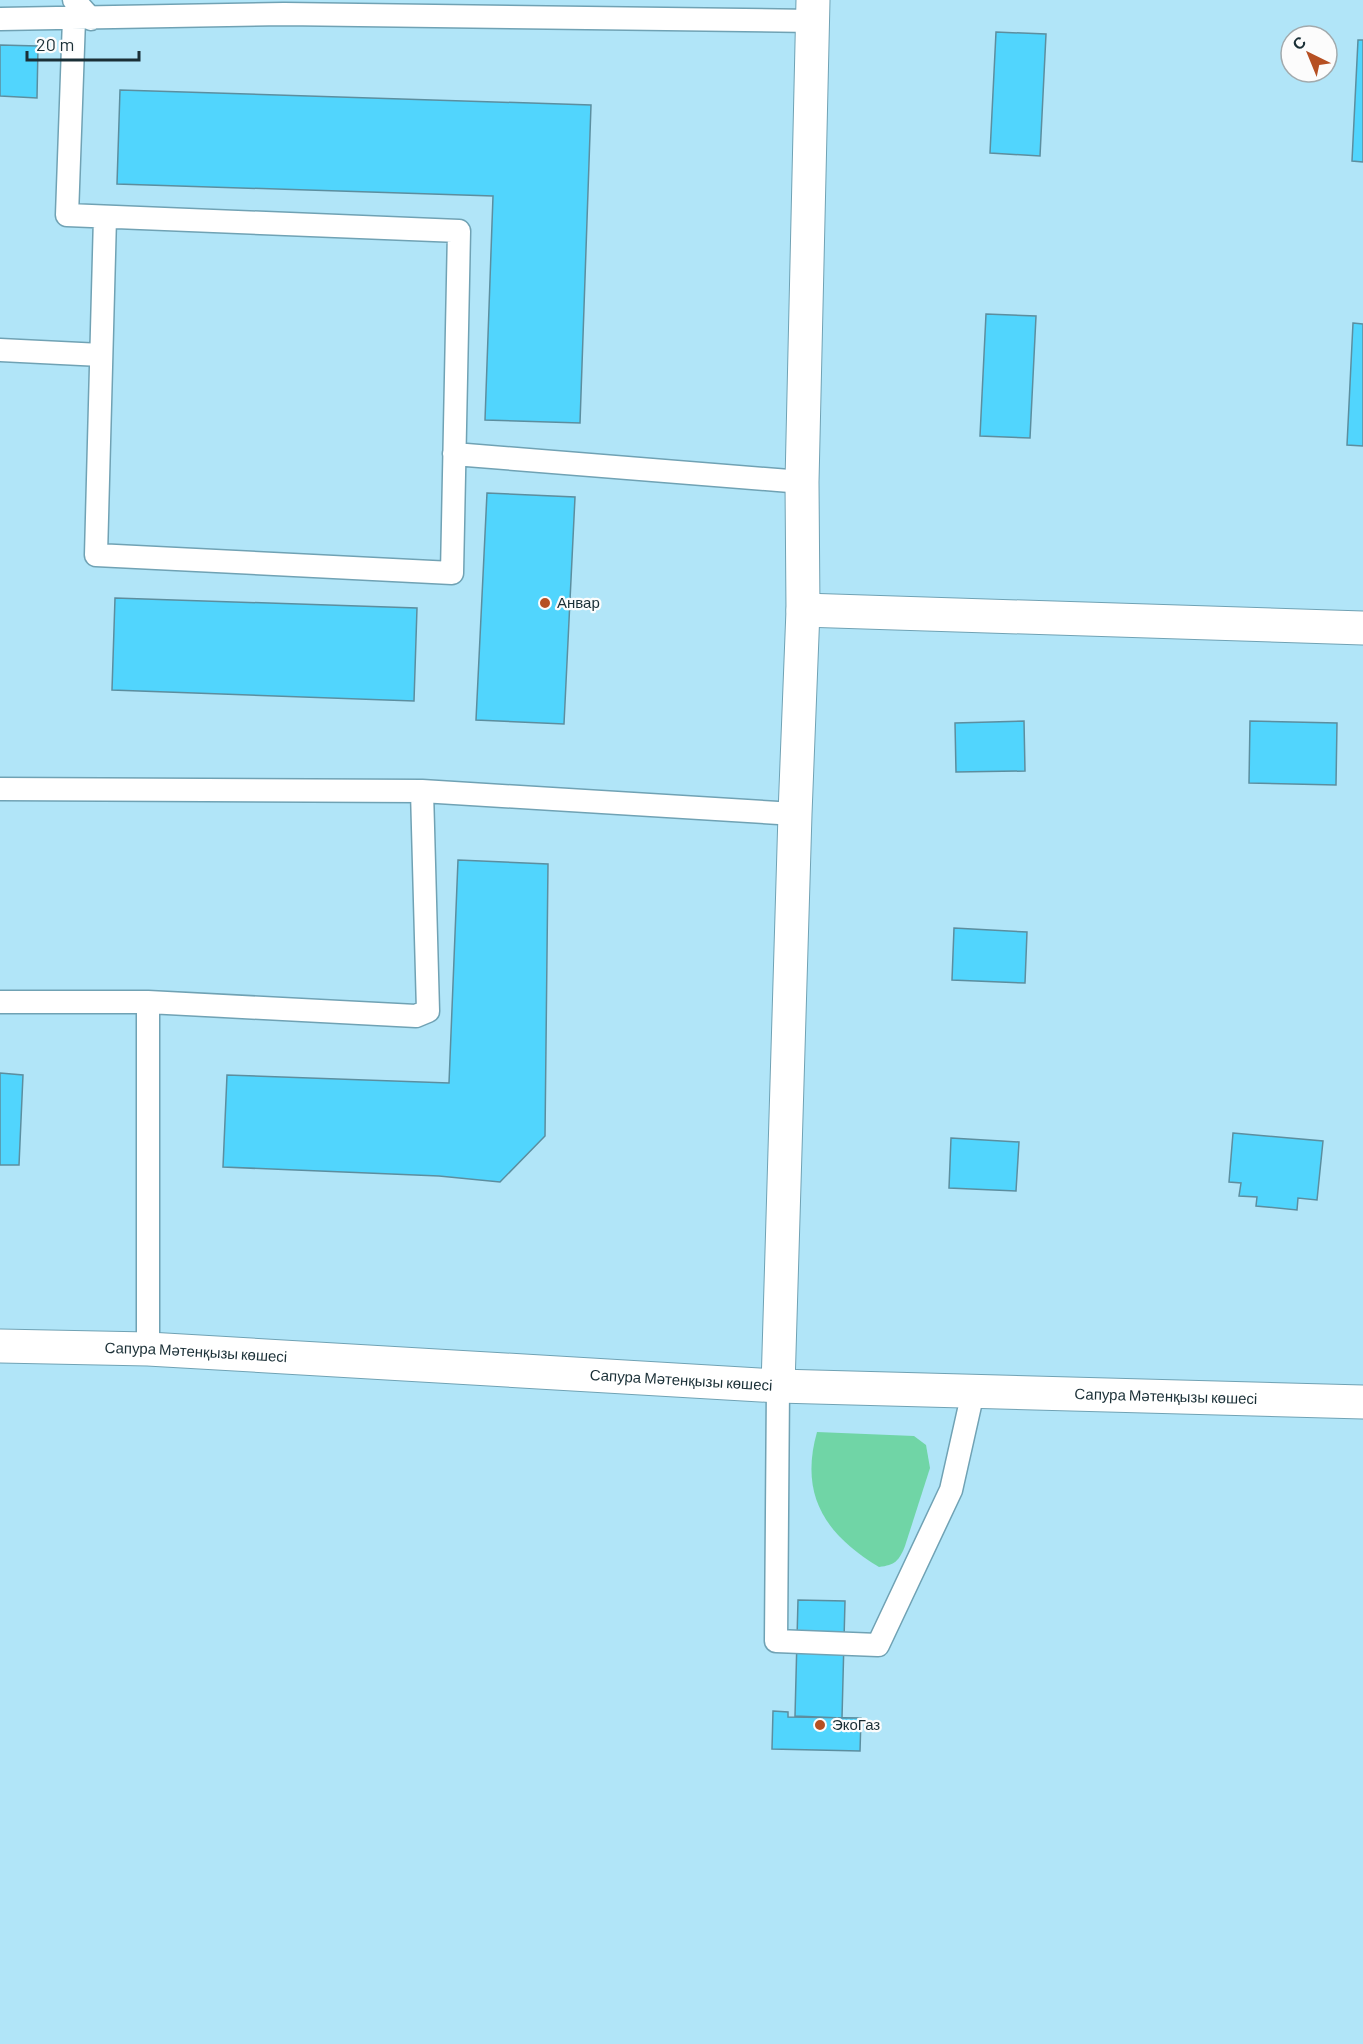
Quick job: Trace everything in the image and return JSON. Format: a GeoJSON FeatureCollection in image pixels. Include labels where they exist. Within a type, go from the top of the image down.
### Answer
{"type":"FeatureCollection","features":[{"type":"Feature","properties":{"kind":"street"},"geometry":{"type":"LineString","coordinates":[[778,1386],[803,610],[802,482],[813,10]]}},
{"type":"Feature","properties":{"kind":"street"},"geometry":{"type":"LineString","coordinates":[[803,610],[1363,628]]}},
{"type":"Feature","properties":{"kind":"street","name":"Сапура Мәтенқызы көшесі"},"geometry":{"type":"LineString","coordinates":[[0,1346],[148,1349],[778,1386],[1363,1402]]}},
{"type":"Feature","properties":{"kind":"lane"},"geometry":{"type":"LineString","coordinates":[[0,19],[80,13],[284,7],[813,10]]}},
{"type":"Feature","properties":{"kind":"lane"},"geometry":{"type":"LineString","coordinates":[[80,13],[67,215],[459,231],[452,573],[96,555],[105,217]]}},
{"type":"Feature","properties":{"kind":"lane"},"geometry":{"type":"LineString","coordinates":[[0,350],[101,355]]}},
{"type":"Feature","properties":{"kind":"lane"},"geometry":{"type":"LineString","coordinates":[[454,454],[802,482]]}},
{"type":"Feature","properties":{"kind":"lane"},"geometry":{"type":"LineString","coordinates":[[0,789],[423,791],[795,814]]}},
{"type":"Feature","properties":{"kind":"lane"},"geometry":{"type":"LineString","coordinates":[[0,1002],[148,1002],[416,1016],[428,1011],[423,791]]}},
{"type":"Feature","properties":{"kind":"lane"},"geometry":{"type":"LineString","coordinates":[[148,1002],[148,1349]]}},
{"type":"Feature","properties":{"kind":"lane"},"geometry":{"type":"LineString","coordinates":[[778,1386],[776,1641],[878,1645],[951,1490],[973,1392]]}},
{"type":"Feature","properties":{"kind":"green space"},"geometry":{"type":"Polygon","coordinates":[[[817,1432],[914,1436],[926,1445],[930,1468],[905,1546],[901,1555],[893,1563],[879,1567],[860,1555],[831,1527],[821,1512],[812,1476],[812,1455],[817,1432]]]}},
{"type":"Feature","properties":{"kind":"building"},"geometry":{"type":"Polygon","coordinates":[[[996,32],[1046,34],[1040,156],[990,153],[996,32]]]}},
{"type":"Feature","properties":{"kind":"building"},"geometry":{"type":"Polygon","coordinates":[[[1358,40],[1363,40],[1363,162],[1352,161],[1358,40]]]}},
{"type":"Feature","properties":{"kind":"building"},"geometry":{"type":"Polygon","coordinates":[[[0,45],[38,46],[37,98],[0,96],[0,45]]]}},
{"type":"Feature","properties":{"kind":"building"},"geometry":{"type":"Polygon","coordinates":[[[120,90],[591,105],[580,423],[485,420],[493,196],[117,184],[120,90]]]}},
{"type":"Feature","properties":{"kind":"building"},"geometry":{"type":"Polygon","coordinates":[[[986,314],[1036,316],[1030,438],[980,436],[986,314]]]}},
{"type":"Feature","properties":{"kind":"building"},"geometry":{"type":"Polygon","coordinates":[[[1353,323],[1363,324],[1363,446],[1347,445],[1353,323]]]}},
{"type":"Feature","properties":{"kind":"building"},"geometry":{"type":"Polygon","coordinates":[[[487,493],[575,497],[564,724],[476,720],[487,493]]]}},
{"type":"Feature","properties":{"kind":"building"},"geometry":{"type":"Polygon","coordinates":[[[115,598],[417,608],[414,701],[112,690],[115,598]]]}},
{"type":"Feature","properties":{"kind":"building"},"geometry":{"type":"Polygon","coordinates":[[[1024,721],[1025,771],[956,772],[955,723],[1024,721]]]}},
{"type":"Feature","properties":{"kind":"building"},"geometry":{"type":"Polygon","coordinates":[[[1250,721],[1337,723],[1336,785],[1249,783],[1250,721]]]}},
{"type":"Feature","properties":{"kind":"building"},"geometry":{"type":"Polygon","coordinates":[[[458,860],[548,864],[545,1136],[500,1182],[439,1176],[223,1167],[227,1075],[449,1083],[458,860]]]}},
{"type":"Feature","properties":{"kind":"building"},"geometry":{"type":"Polygon","coordinates":[[[954,928],[1027,932],[1025,983],[952,980],[954,928]]]}},
{"type":"Feature","properties":{"kind":"building"},"geometry":{"type":"Polygon","coordinates":[[[0,1073],[23,1075],[19,1165],[0,1165],[0,1073]]]}},
{"type":"Feature","properties":{"kind":"building"},"geometry":{"type":"Polygon","coordinates":[[[1233,1133],[1323,1141],[1317,1200],[1298,1198],[1297,1210],[1256,1206],[1257,1197],[1239,1196],[1241,1183],[1229,1182],[1233,1133]]]}},
{"type":"Feature","properties":{"kind":"building"},"geometry":{"type":"Polygon","coordinates":[[[951,1138],[1019,1142],[1016,1191],[949,1188],[951,1138]]]}},
{"type":"Feature","properties":{"kind":"building"},"geometry":{"type":"Polygon","coordinates":[[[798,1600],[845,1601],[842,1718],[795,1716],[798,1600]]]}},
{"type":"Feature","properties":{"kind":"building"},"geometry":{"type":"Polygon","coordinates":[[[773,1711],[788,1712],[788,1717],[861,1718],[860,1751],[772,1749],[773,1711]]]}},
{"type":"Feature","properties":{"kind":"place","name":"Анвар"},"geometry":{"type":"Point","coordinates":[545,603]}},
{"type":"Feature","properties":{"kind":"place","name":"ЭкоГаз"},"geometry":{"type":"Point","coordinates":[820,1725]}}]}
